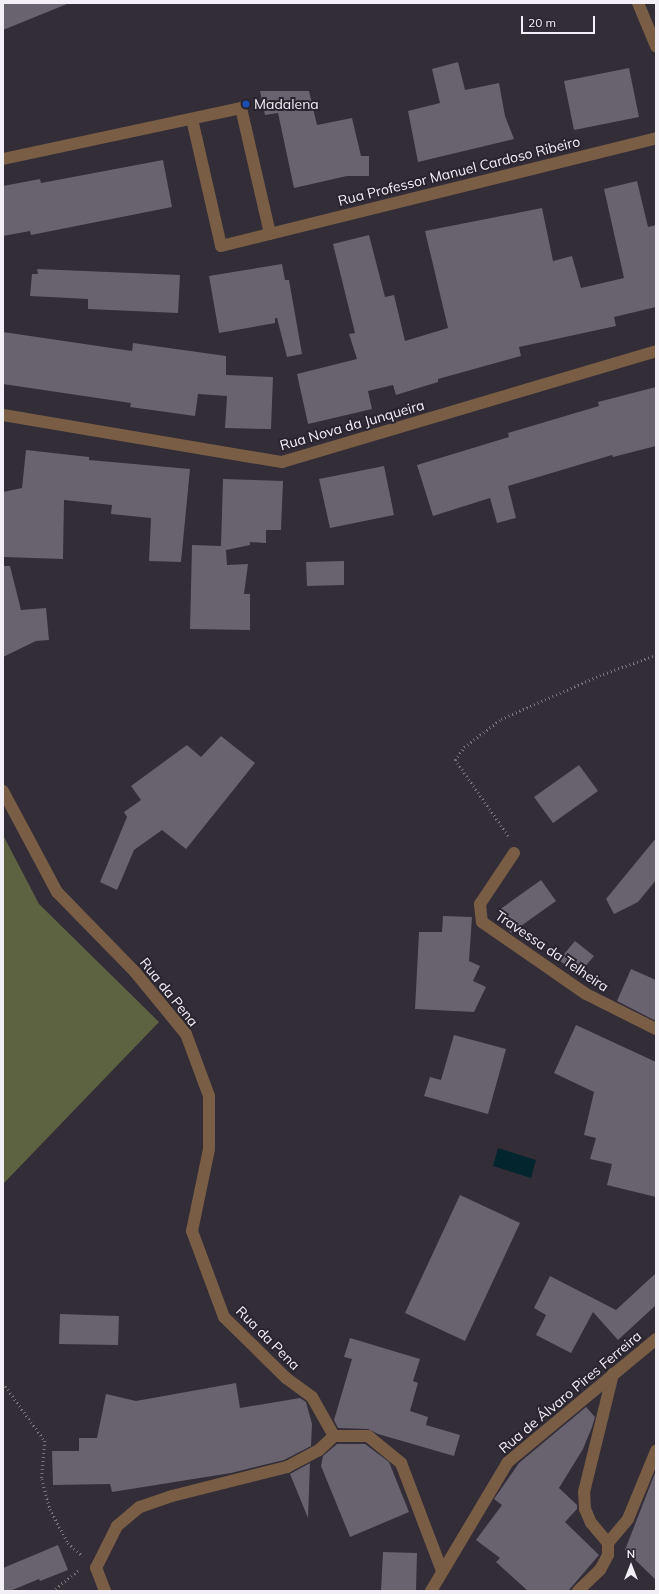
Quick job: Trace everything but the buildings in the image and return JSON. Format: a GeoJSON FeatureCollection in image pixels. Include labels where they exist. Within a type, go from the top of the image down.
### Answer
{"type":"FeatureCollection","features":[{"type":"Feature","properties":{"kind":"street"},"geometry":{"type":"LineString","coordinates":[[638,3],[656,46]]}},
{"type":"Feature","properties":{"kind":"street"},"geometry":{"type":"LineString","coordinates":[[3,160],[241,108],[270,234]]}},
{"type":"Feature","properties":{"kind":"street","name":"Rua Professor Manuel Cardoso Ribeiro"},"geometry":{"type":"LineString","coordinates":[[192,119],[221,246],[656,138]]}},
{"type":"Feature","properties":{"kind":"street","name":"Rua Nova da Junqueira"},"geometry":{"type":"LineString","coordinates":[[3,415],[282,462],[656,351]]}},
{"type":"Feature","properties":{"kind":"street","name":"Rua da Pena"},"geometry":{"type":"LineString","coordinates":[[3,791],[57,892],[135,972],[186,1034],[209,1096],[209,1149],[192,1231],[224,1317],[286,1378],[312,1397],[334,1436]]}},
{"type":"Feature","properties":{"kind":"street","name":"Travessa da Telheira"},"geometry":{"type":"LineString","coordinates":[[514,853],[480,904],[482,922],[586,994],[656,1029]]}},
{"type":"Feature","properties":{"kind":"street","name":"Rua de Álvaro Pires Ferreira"},"geometry":{"type":"LineString","coordinates":[[431,1591],[508,1462],[656,1339]]}},
{"type":"Feature","properties":{"kind":"street"},"geometry":{"type":"LineString","coordinates":[[608,1543],[591,1523],[585,1509],[584,1492],[613,1374]]}},
{"type":"Feature","properties":{"kind":"street"},"geometry":{"type":"LineString","coordinates":[[105,1591],[93,1565],[117,1526],[140,1507],[172,1496],[287,1467],[319,1450],[334,1436],[368,1436],[401,1463],[442,1571]]}},
{"type":"Feature","properties":{"kind":"street"},"geometry":{"type":"LineString","coordinates":[[578,1591],[600,1570],[608,1555],[608,1543],[628,1519],[656,1451]]}},
{"type":"Feature","properties":{"kind":"path"},"geometry":{"type":"LineString","coordinates":[[514,853],[514,844],[455,760],[464,747],[501,719],[603,674],[656,655]]}},
{"type":"Feature","properties":{"kind":"path"},"geometry":{"type":"LineString","coordinates":[[3,1383],[45,1441],[42,1479],[50,1509],[68,1543],[93,1565],[52,1591]]}},
{"type":"Feature","properties":{"kind":"green space"},"geometry":{"type":"Polygon","coordinates":[[[3,835],[39,904],[159,1022],[3,1184],[3,835]]]}},
{"type":"Feature","properties":{"kind":"water"},"geometry":{"type":"Polygon","coordinates":[[[498,1148],[536,1160],[531,1178],[493,1166],[498,1148]]]}},
{"type":"Feature","properties":{"kind":"place","name":"Madalena"},"geometry":{"type":"Point","coordinates":[246,104]}}]}
